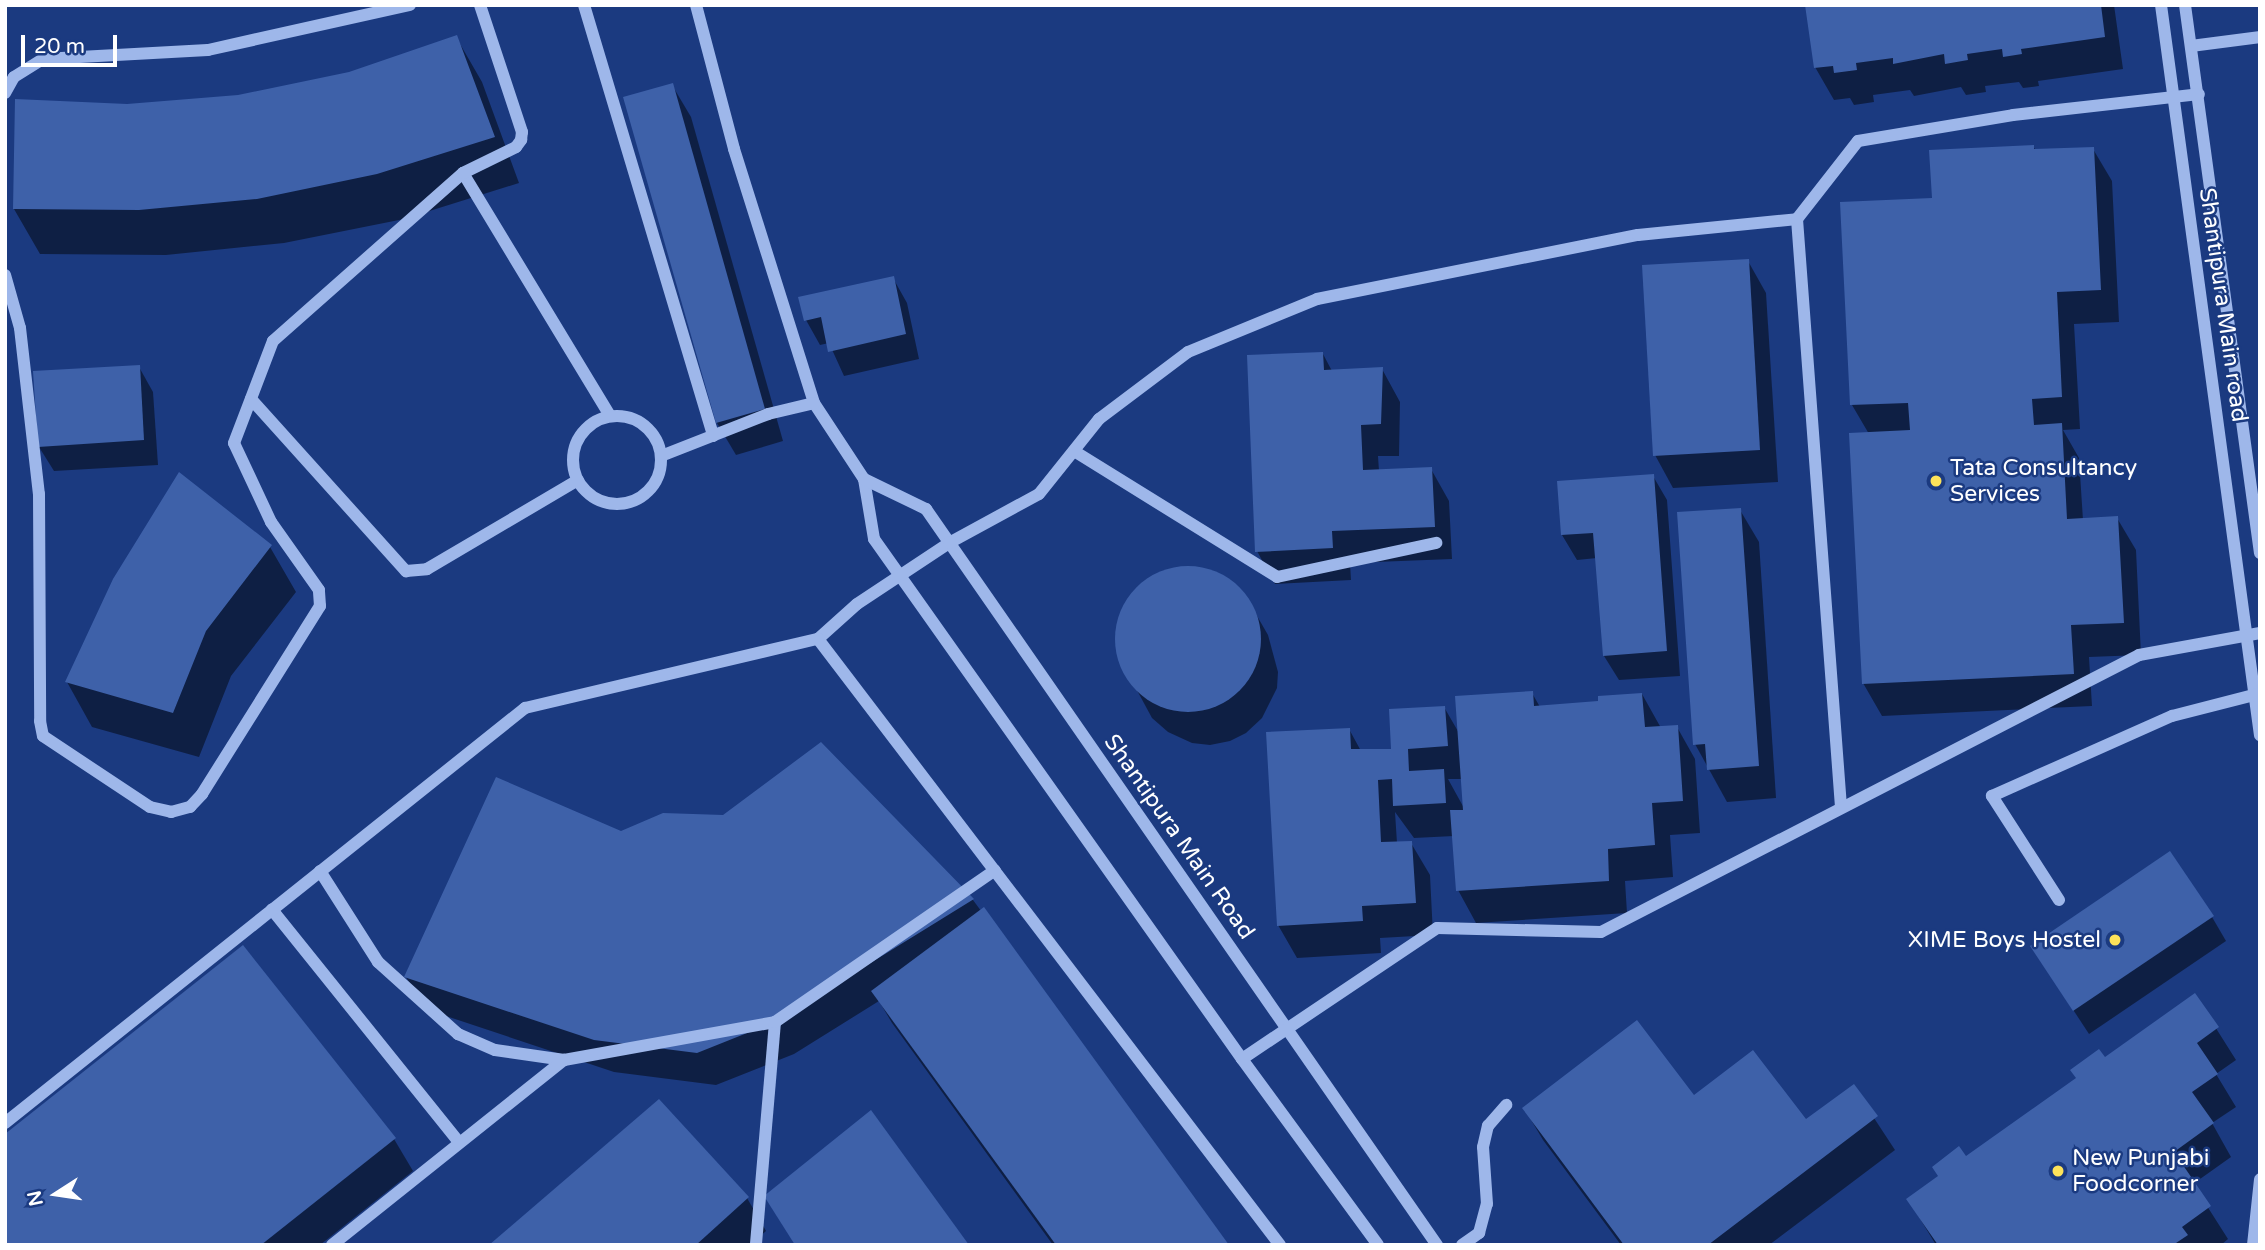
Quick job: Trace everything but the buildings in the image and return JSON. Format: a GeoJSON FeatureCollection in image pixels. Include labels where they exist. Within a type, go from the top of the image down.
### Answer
{"type":"FeatureCollection","features":[{"type":"Feature","properties":{"kind":"street"},"geometry":{"type":"LineString","coordinates":[[5,93],[14,77],[43,59],[208,50],[410,5]]}},
{"type":"Feature","properties":{"kind":"street"},"geometry":{"type":"LineString","coordinates":[[5,275],[20,328],[39,494],[40,721],[43,736],[150,807],[171,813],[190,807],[202,794],[320,606],[319,590],[271,522],[234,443],[273,341],[463,173],[516,147],[521,140],[522,132],[480,5]]}},
{"type":"Feature","properties":{"kind":"street"},"geometry":{"type":"LineString","coordinates":[[584,5],[713,436]]}},
{"type":"Feature","properties":{"kind":"street"},"geometry":{"type":"LineString","coordinates":[[696,5],[734,149],[814,403],[864,479],[874,539],[1242,1059],[1378,1245]]}},
{"type":"Feature","properties":{"kind":"street","name":"Shantipura Main road"},"geometry":{"type":"LineString","coordinates":[[2161,5],[2260,735]]}},
{"type":"Feature","properties":{"kind":"street","name":"Shantipura Main Road"},"geometry":{"type":"LineString","coordinates":[[2185,5],[2260,553]]}},
{"type":"Feature","properties":{"kind":"street"},"geometry":{"type":"LineString","coordinates":[[2191,46],[2260,37]]}},
{"type":"Feature","properties":{"kind":"street"},"geometry":{"type":"LineString","coordinates":[[1841,807],[1797,219],[1858,141],[2013,115],[2199,94]]}},
{"type":"Feature","properties":{"kind":"street"},"geometry":{"type":"LineString","coordinates":[[463,173],[610,416]]}},
{"type":"Feature","properties":{"kind":"street"},"geometry":{"type":"LineString","coordinates":[[5,1123],[525,708],[818,639],[857,604],[948,542],[1039,495],[1099,419],[1188,352],[1317,299],[1638,235],[1797,219]]}},
{"type":"Feature","properties":{"kind":"street"},"geometry":{"type":"LineString","coordinates":[[251,399],[406,571],[427,569],[578,480]]}},
{"type":"Feature","properties":{"kind":"street"},"geometry":{"type":"LineString","coordinates":[[661,456],[768,414],[814,403]]}},
{"type":"Feature","properties":{"kind":"street"},"geometry":{"type":"LineString","coordinates":[[610,416],[638,421],[650,430],[661,456],[660,471],[654,484],[632,502],[603,502],[587,492],[578,480],[573,456],[577,443],[596,421],[610,416]]}},
{"type":"Feature","properties":{"kind":"street"},"geometry":{"type":"LineString","coordinates":[[1074,451],[1277,577],[1436,543]]}},
{"type":"Feature","properties":{"kind":"street","name":"Shantipura Main Road"},"geometry":{"type":"LineString","coordinates":[[864,479],[926,509],[1437,1245]]}},
{"type":"Feature","properties":{"kind":"street"},"geometry":{"type":"LineString","coordinates":[[1242,1059],[1437,928],[1601,932],[2139,655],[2260,633]]}},
{"type":"Feature","properties":{"kind":"street"},"geometry":{"type":"LineString","coordinates":[[818,639],[1280,1245]]}},
{"type":"Feature","properties":{"kind":"street"},"geometry":{"type":"LineString","coordinates":[[2059,900],[1992,796],[2172,716],[2254,695]]}},
{"type":"Feature","properties":{"kind":"street"},"geometry":{"type":"LineString","coordinates":[[320,871],[378,962],[458,1034],[495,1050],[564,1060],[775,1022],[995,870]]}},
{"type":"Feature","properties":{"kind":"street"},"geometry":{"type":"LineString","coordinates":[[272,909],[458,1141]]}},
{"type":"Feature","properties":{"kind":"street"},"geometry":{"type":"LineString","coordinates":[[756,1245],[775,1022]]}},
{"type":"Feature","properties":{"kind":"street"},"geometry":{"type":"LineString","coordinates":[[332,1245],[458,1141],[564,1060]]}},
{"type":"Feature","properties":{"kind":"street"},"geometry":{"type":"LineString","coordinates":[[1462,1245],[1479,1233],[1486,1204],[1488,1126],[1506,1105]]}},
{"type":"Feature","properties":{"kind":"street"},"geometry":{"type":"LineString","coordinates":[[2253,1245],[2260,1179]]}},
{"type":"Feature","properties":{"kind":"place","name":"Tata Consultancy Services"},"geometry":{"type":"Point","coordinates":[1936,481]}},
{"type":"Feature","properties":{"kind":"place","name":"XIME Boys Hostel"},"geometry":{"type":"Point","coordinates":[2115,940]}},
{"type":"Feature","properties":{"kind":"place","name":"New Punjabi Foodcorner"},"geometry":{"type":"Point","coordinates":[2058,1171]}}]}
